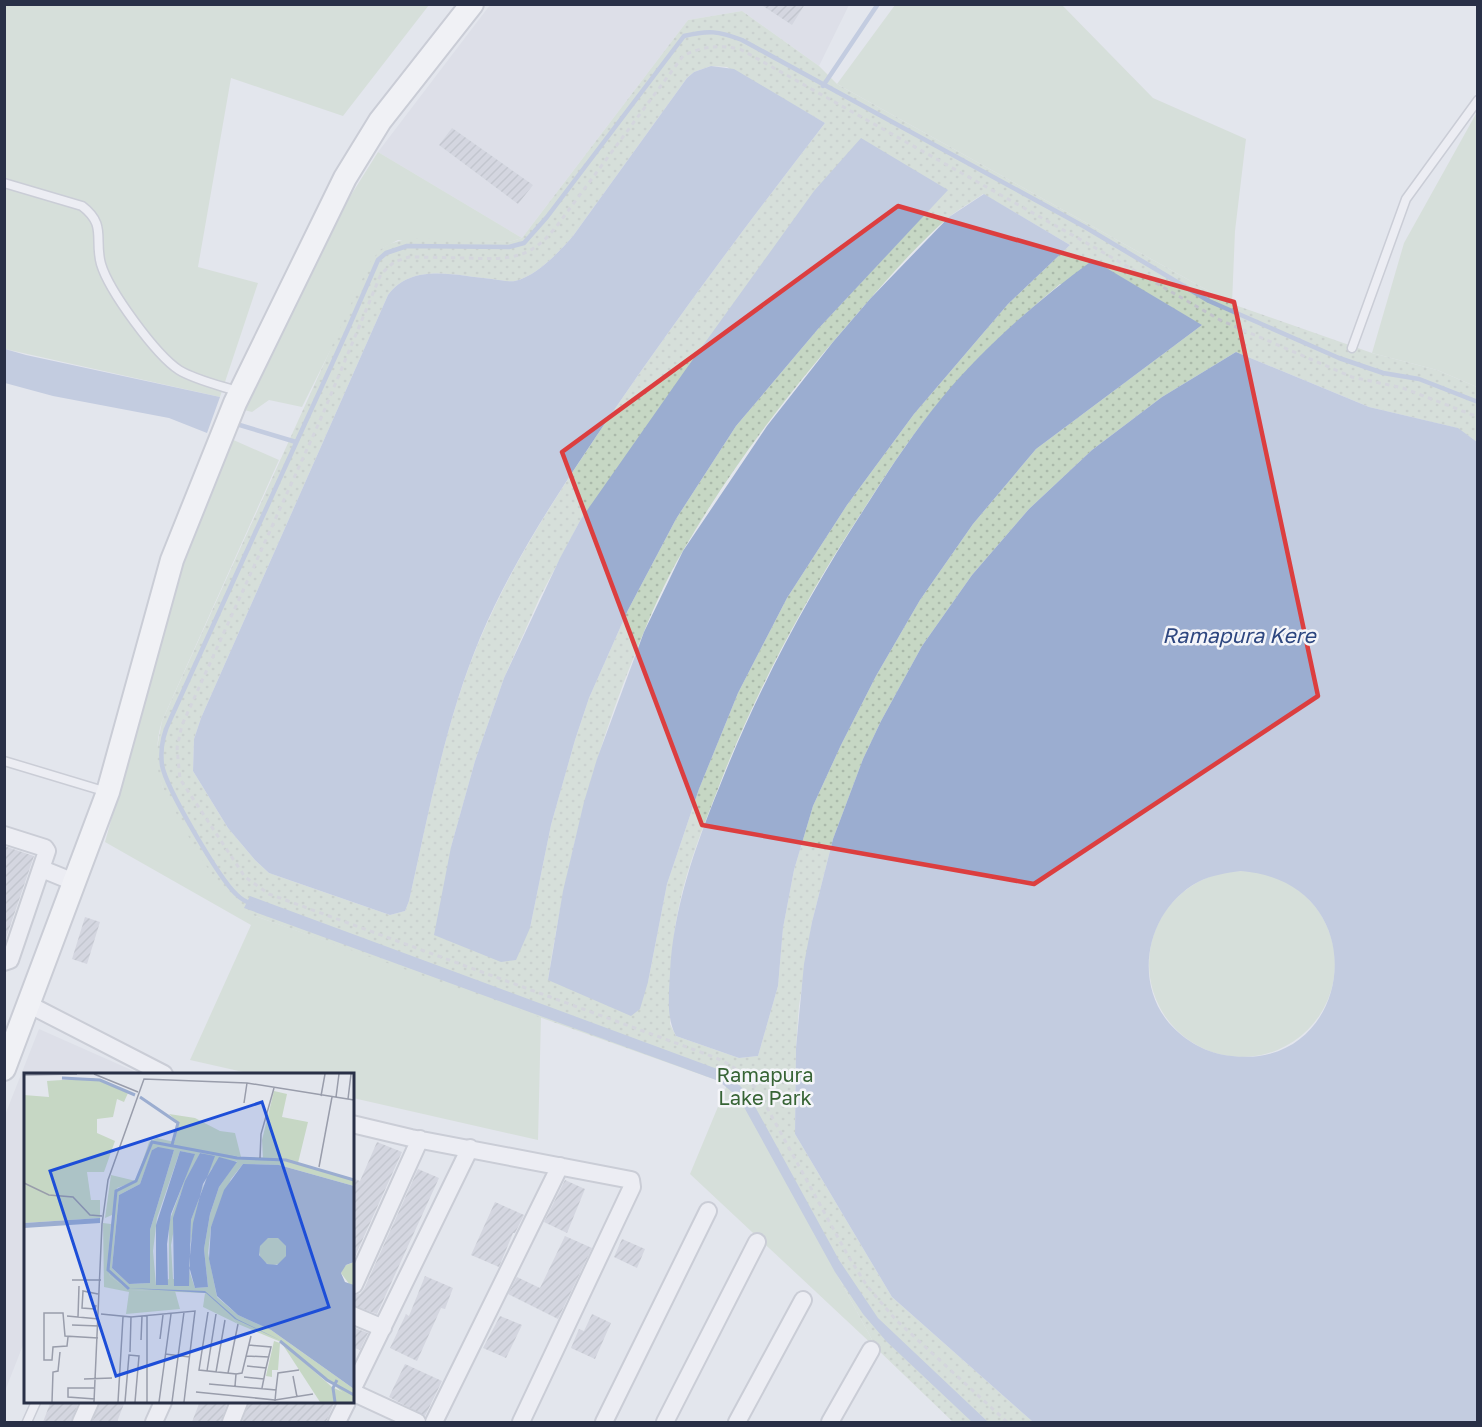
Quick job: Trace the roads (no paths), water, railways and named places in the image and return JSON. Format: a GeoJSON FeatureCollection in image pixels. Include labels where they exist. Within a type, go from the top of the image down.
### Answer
{"type":"FeatureCollection","features":[{"type":"Feature","properties":{"kind":"main road"},"geometry":{"type":"LineString","coordinates":[[4,1069],[11,1033],[28,1005],[108,792],[172,560],[238,398],[345,178],[380,122],[472,4]]}},
{"type":"Feature","properties":{"kind":"street"},"geometry":{"type":"LineString","coordinates":[[4,835],[46,849],[42,869],[10,960],[4,962]]}},
{"type":"Feature","properties":{"kind":"street"},"geometry":{"type":"LineString","coordinates":[[42,869],[75,882]]}},
{"type":"Feature","properties":{"kind":"street"},"geometry":{"type":"LineString","coordinates":[[28,1005],[162,1073]]}},
{"type":"Feature","properties":{"kind":"street"},"geometry":{"type":"LineString","coordinates":[[354,1124],[631,1180],[632,1186],[520,1422]]}},
{"type":"Feature","properties":{"kind":"street"},"geometry":{"type":"LineString","coordinates":[[354,1285],[420,1139]]}},
{"type":"Feature","properties":{"kind":"street"},"geometry":{"type":"LineString","coordinates":[[417,1422],[354,1386],[470,1148]]}},
{"type":"Feature","properties":{"kind":"street"},"geometry":{"type":"LineString","coordinates":[[434,1422],[560,1166]]}},
{"type":"Feature","properties":{"kind":"street"},"geometry":{"type":"LineString","coordinates":[[604,1422],[708,1211]]}},
{"type":"Feature","properties":{"kind":"street"},"geometry":{"type":"LineString","coordinates":[[665,1422],[757,1242]]}},
{"type":"Feature","properties":{"kind":"street"},"geometry":{"type":"LineString","coordinates":[[737,1422],[803,1300]]}},
{"type":"Feature","properties":{"kind":"street"},"geometry":{"type":"LineString","coordinates":[[354,1316],[383,1328]]}},
{"type":"Feature","properties":{"kind":"street"},"geometry":{"type":"LineString","coordinates":[[830,1422],[871,1350]]}},
{"type":"Feature","properties":{"kind":"street"},"geometry":{"type":"LineString","coordinates":[[81,1422],[89,1403]]}},
{"type":"Feature","properties":{"kind":"street"},"geometry":{"type":"LineString","coordinates":[[154,1422],[162,1403]]}},
{"type":"Feature","properties":{"kind":"street"},"geometry":{"type":"LineString","coordinates":[[231,1422],[238,1403]]}},
{"type":"Feature","properties":{"kind":"street"},"geometry":{"type":"LineString","coordinates":[[338,1422],[346,1403]]}},
{"type":"Feature","properties":{"kind":"lane"},"geometry":{"type":"LineString","coordinates":[[1352,348],[1406,199],[1478,100]]}},
{"type":"Feature","properties":{"kind":"lane"},"geometry":{"type":"LineString","coordinates":[[4,183],[82,206],[92,214],[99,226],[101,263],[118,301],[165,359],[180,371],[238,398]]}},
{"type":"Feature","properties":{"kind":"lane"},"geometry":{"type":"LineString","coordinates":[[4,760],[108,792]]}},
{"type":"Feature","properties":{"kind":"lane"},"geometry":{"type":"LineString","coordinates":[[27,1422],[35,1403]]}},
{"type":"Feature","properties":{"kind":"water"},"geometry":{"type":"Polygon","coordinates":[[[711,66],[734,69],[825,123],[715,268],[636,379],[523,551],[493,608],[457,702],[405,911],[390,915],[269,873],[228,828],[193,771],[194,739],[201,718],[388,295],[409,278],[422,275],[450,274],[513,281],[539,269],[573,236],[687,78],[694,72],[711,66]]]}},
{"type":"Feature","properties":{"kind":"water"},"geometry":{"type":"Polygon","coordinates":[[[861,138],[948,190],[818,329],[736,426],[676,519],[628,610],[589,698],[551,825],[530,928],[516,960],[501,962],[434,935],[451,847],[475,761],[504,678],[560,558],[581,519],[686,369],[814,191],[861,138]]]}},
{"type":"Feature","properties":{"kind":"water"},"geometry":{"type":"Polygon","coordinates":[[[984,194],[1070,245],[1008,304],[914,414],[847,505],[787,598],[738,693],[699,789],[667,884],[648,982],[640,1009],[631,1016],[548,980],[563,891],[584,802],[597,759],[644,632],[683,551],[767,426],[833,342],[870,299],[949,217],[984,194]]]}},
{"type":"Feature","properties":{"kind":"water"},"geometry":{"type":"Polygon","coordinates":[[[1093,260],[1202,325],[1036,449],[973,524],[920,600],[876,676],[813,806],[794,870],[783,928],[778,986],[758,1056],[739,1058],[676,1036],[669,1014],[669,998],[672,949],[680,902],[702,833],[735,750],[787,640],[827,569],[878,487],[941,399],[975,361],[1013,325],[1093,260]]]}},
{"type":"Feature","properties":{"kind":"water"},"geometry":{"type":"Polygon","coordinates":[[[5,349],[220,397],[207,433],[169,418],[53,396],[5,383],[5,349]]]}},
{"type":"Feature","properties":{"kind":"water","name":"Ramapura Kere"},"geometry":{"type":"Polygon","coordinates":[[[1236,352],[1369,407],[1458,428],[1477,442],[1477,1422],[1033,1422],[892,1297],[795,1134],[796,1048],[804,964],[812,922],[833,839],[863,759],[881,721],[922,646],[972,575],[1029,509],[1092,450],[1162,397],[1236,352]],[[1241,871],[1209,878],[1198,882],[1181,894],[1167,909],[1157,927],[1151,946],[1149,966],[1151,986],[1158,1005],[1169,1023],[1197,1046],[1214,1053],[1232,1056],[1273,1053],[1305,1035],[1325,1007],[1334,973],[1331,938],[1315,907],[1285,883],[1241,871]]]}},
{"type":"Feature","properties":{"kind":"water"},"geometry":{"type":"Polygon","coordinates":[[[250,896],[725,1073],[752,1101],[839,1260],[878,1318],[988,1422],[972,1422],[886,1341],[863,1314],[835,1272],[739,1098],[719,1081],[244,908],[250,896]]]}},
{"type":"Feature","properties":{"kind":"waterway"},"geometry":{"type":"LineString","coordinates":[[823,86],[878,4]]}},
{"type":"Feature","properties":{"kind":"waterway"},"geometry":{"type":"LineString","coordinates":[[252,904],[239,897],[228,885],[183,812],[162,765],[163,742],[168,725],[378,260],[386,253],[407,246],[509,247],[524,243],[547,217],[684,36],[713,32],[742,40],[1085,227],[1209,301],[1339,358],[1383,373],[1419,379],[1478,402]]}},
{"type":"Feature","properties":{"kind":"waterway"},"geometry":{"type":"LineString","coordinates":[[233,423],[296,442]]}},
{"type":"Feature","properties":{"kind":"park label","name":"Ramapura Lake Park"},"geometry":{"type":"Point","coordinates":[765,1086]}}]}
